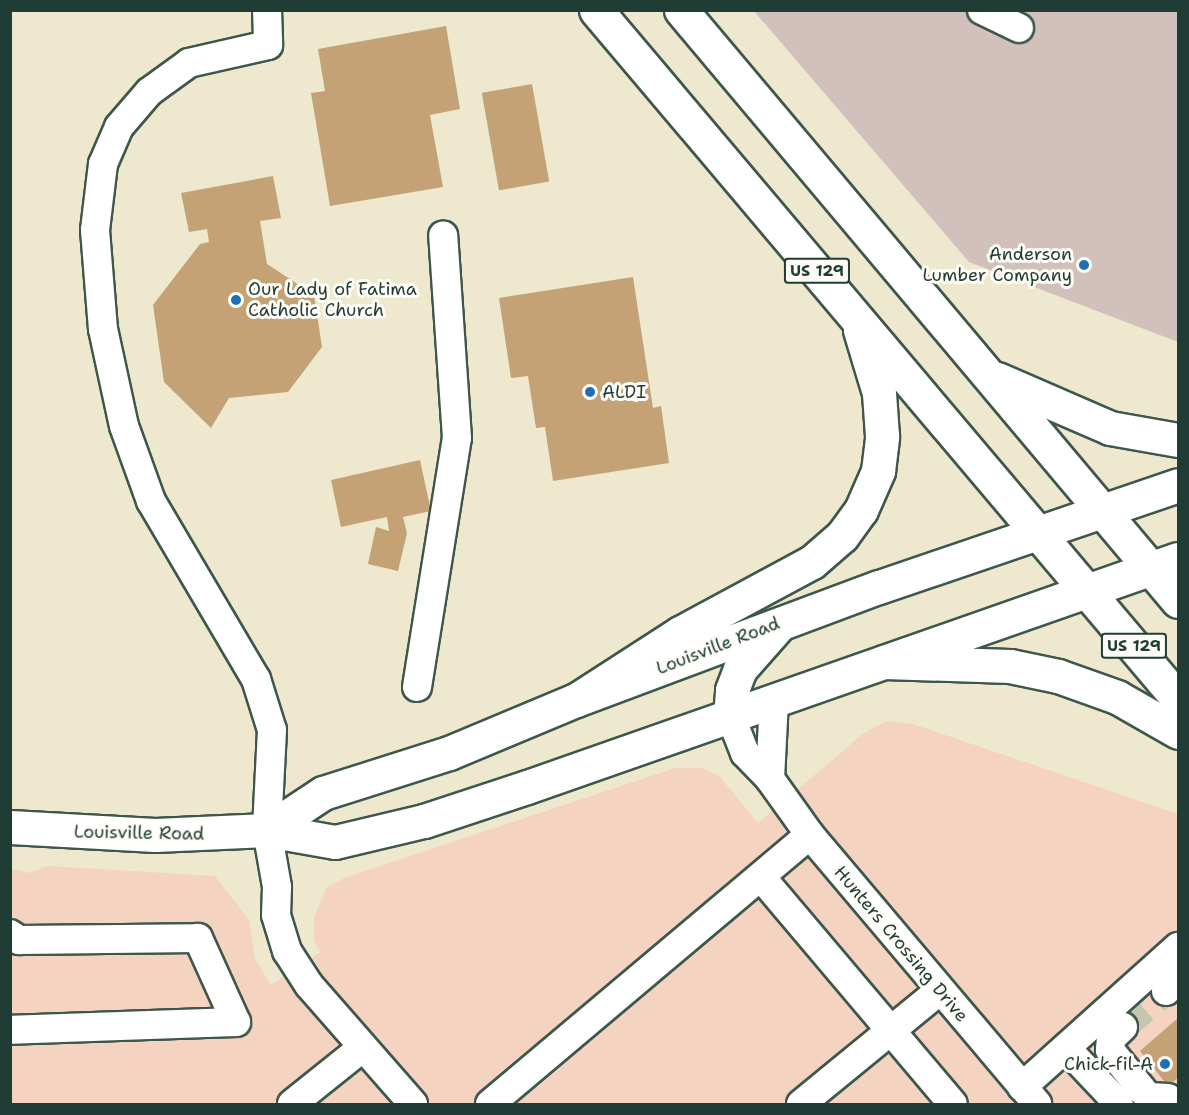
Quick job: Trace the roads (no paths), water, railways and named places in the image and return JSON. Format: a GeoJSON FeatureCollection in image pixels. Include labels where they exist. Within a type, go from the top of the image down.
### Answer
{"type":"FeatureCollection","features":[{"type":"Feature","properties":{"kind":"main road","name":"US 129"},"geometry":{"type":"LineString","coordinates":[[596,10],[1179,699]]}},
{"type":"Feature","properties":{"kind":"main road"},"geometry":{"type":"LineString","coordinates":[[681,10],[991,376],[1101,510],[1165,564],[1179,601]]}},
{"type":"Feature","properties":{"kind":"main road"},"geometry":{"type":"LineString","coordinates":[[576,700],[680,633],[812,562],[842,536],[861,510],[878,471],[882,436],[879,393],[855,316]]}},
{"type":"Feature","properties":{"kind":"main road"},"geometry":{"type":"LineString","coordinates":[[991,376],[1110,428],[1179,440]]}},
{"type":"Feature","properties":{"kind":"main road","name":"Louisville Road"},"geometry":{"type":"LineString","coordinates":[[267,830],[323,793],[449,753],[576,700],[782,622],[1101,510],[1179,485]]}},
{"type":"Feature","properties":{"kind":"main road","name":"Louisville Road"},"geometry":{"type":"LineString","coordinates":[[10,827],[155,835],[267,830],[335,842],[424,820],[774,701],[1165,564]]}},
{"type":"Feature","properties":{"kind":"main road"},"geometry":{"type":"LineString","coordinates":[[730,716],[732,690],[740,669],[782,622]]}},
{"type":"Feature","properties":{"kind":"main road"},"geometry":{"type":"LineString","coordinates":[[884,662],[1010,666],[1058,676],[1117,697],[1179,732]]}},
{"type":"Feature","properties":{"kind":"street"},"geometry":{"type":"LineString","coordinates":[[267,10],[268,45],[189,63],[149,92],[119,127],[103,164],[95,230],[103,329],[124,426],[147,490],[256,680],[272,730],[267,830],[277,887],[276,915],[287,951],[309,985],[413,1104]]}},
{"type":"Feature","properties":{"kind":"street"},"geometry":{"type":"LineString","coordinates":[[982,10],[1019,28]]}},
{"type":"Feature","properties":{"kind":"street"},"geometry":{"type":"LineString","coordinates":[[417,687],[457,438],[443,235]]}},
{"type":"Feature","properties":{"kind":"street"},"geometry":{"type":"LineString","coordinates":[[770,779],[774,701]]}},
{"type":"Feature","properties":{"kind":"street","name":"Hunters Crossing Drive"},"geometry":{"type":"LineString","coordinates":[[730,716],[745,753],[770,779],[810,835],[1029,1096]]}},
{"type":"Feature","properties":{"kind":"street"},"geometry":{"type":"LineString","coordinates":[[490,1104],[810,835]]}},
{"type":"Feature","properties":{"kind":"street"},"geometry":{"type":"LineString","coordinates":[[761,877],[953,1104]]}},
{"type":"Feature","properties":{"kind":"street"},"geometry":{"type":"LineString","coordinates":[[10,934],[19,940],[198,938],[236,1022],[10,1030]]}},
{"type":"Feature","properties":{"kind":"street"},"geometry":{"type":"LineString","coordinates":[[1029,1096],[1066,1048],[1179,947]]}},
{"type":"Feature","properties":{"kind":"street"},"geometry":{"type":"LineString","coordinates":[[801,1104],[939,991]]}},
{"type":"Feature","properties":{"kind":"street"},"geometry":{"type":"LineString","coordinates":[[1123,1027],[1111,1038],[1110,1050],[1148,1097],[1168,1098]]}},
{"type":"Feature","properties":{"kind":"street"},"geometry":{"type":"LineString","coordinates":[[292,1104],[362,1048]]}},
{"type":"Feature","properties":{"kind":"street"},"geometry":{"type":"LineString","coordinates":[[1066,1048],[1119,1104]]}},
{"type":"Feature","properties":{"kind":"tunnel"},"geometry":{"type":"LineString","coordinates":[[1123,1027],[1166,991]]}},
{"type":"Feature","properties":{"kind":"place","name":"Anderson Lumber Company"},"geometry":{"type":"Point","coordinates":[1084,265]}},
{"type":"Feature","properties":{"kind":"place","name":"Our Lady of Fatima Catholic Church"},"geometry":{"type":"Point","coordinates":[236,300]}},
{"type":"Feature","properties":{"kind":"place","name":"ALDI"},"geometry":{"type":"Point","coordinates":[590,392]}},
{"type":"Feature","properties":{"kind":"place","name":"Chick-fil-A"},"geometry":{"type":"Point","coordinates":[1165,1064]}}]}
